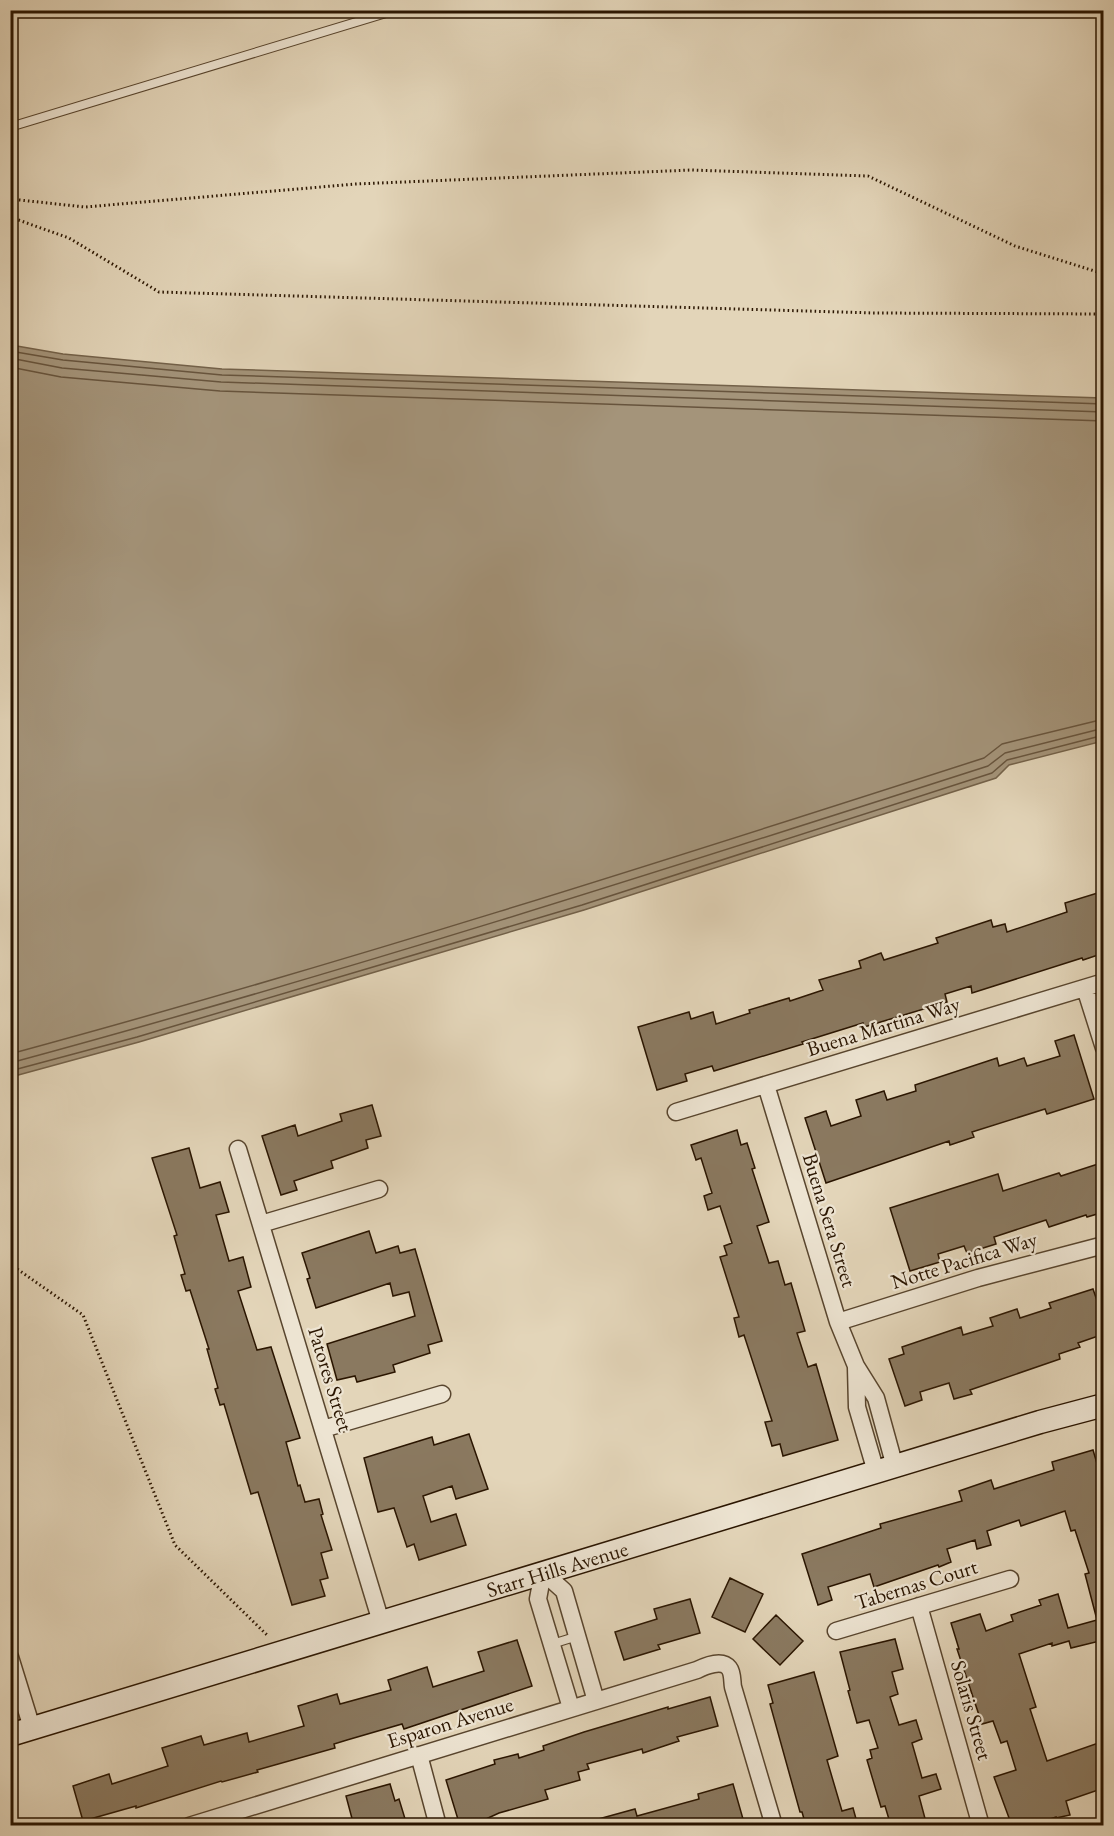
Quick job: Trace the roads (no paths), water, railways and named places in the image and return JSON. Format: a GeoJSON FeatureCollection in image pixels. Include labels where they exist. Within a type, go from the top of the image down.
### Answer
{"type":"FeatureCollection","features":[{"type":"Feature","properties":{"kind":"street","name":"Buena Martina Way"},"geometry":{"type":"LineString","coordinates":[[676,1112],[1104,982]]}},
{"type":"Feature","properties":{"kind":"street"},"geometry":{"type":"LineString","coordinates":[[1085,988],[1104,1048]]}},
{"type":"Feature","properties":{"kind":"street","name":"Buena Sera Street"},"geometry":{"type":"LineString","coordinates":[[766,1085],[838,1322],[856,1366],[876,1398],[882,1420],[886,1470]]}},
{"type":"Feature","properties":{"kind":"street","name":"Patores Street"},"geometry":{"type":"LineString","coordinates":[[238,1149],[381,1622]]}},
{"type":"Feature","properties":{"kind":"street"},"geometry":{"type":"LineString","coordinates":[[261,1224],[380,1189]]}},
{"type":"Feature","properties":{"kind":"street","name":"Notte Pacifica Way"},"geometry":{"type":"LineString","coordinates":[[838,1322],[978,1278],[1104,1245]]}},
{"type":"Feature","properties":{"kind":"street","name":"Buena Sera Street"},"geometry":{"type":"LineString","coordinates":[[856,1366],[857,1407],[862,1426],[886,1470]]}},
{"type":"Feature","properties":{"kind":"street"},"geometry":{"type":"LineString","coordinates":[[323,1429],[442,1394]]}},
{"type":"Feature","properties":{"kind":"street","name":"Starr Hills Avenue"},"geometry":{"type":"LineString","coordinates":[[10,1735],[1040,1422],[1104,1405]]}},
{"type":"Feature","properties":{"kind":"street"},"geometry":{"type":"LineString","coordinates":[[543,1572],[564,1592],[596,1701]]}},
{"type":"Feature","properties":{"kind":"street"},"geometry":{"type":"LineString","coordinates":[[543,1572],[538,1599],[571,1708]]}},
{"type":"Feature","properties":{"kind":"street","name":"Tabernas Court"},"geometry":{"type":"LineString","coordinates":[[836,1631],[1010,1579]]}},
{"type":"Feature","properties":{"kind":"street","name":"Solaris Street"},"geometry":{"type":"LineString","coordinates":[[919,1606],[981,1826]]}},
{"type":"Feature","properties":{"kind":"street"},"geometry":{"type":"LineString","coordinates":[[10,1657],[32,1728]]}},
{"type":"Feature","properties":{"kind":"street","name":"Esparon Avenue"},"geometry":{"type":"LineString","coordinates":[[189,1826],[236,1819],[418,1755],[710,1665],[725,1665],[731,1673],[774,1826]]}},
{"type":"Feature","properties":{"kind":"street"},"geometry":{"type":"LineString","coordinates":[[418,1755],[438,1826]]}},
{"type":"Feature","properties":{"kind":"lane"},"geometry":{"type":"LineString","coordinates":[[10,127],[396,10]]}},
{"type":"Feature","properties":{"kind":"lane"},"geometry":{"type":"LineString","coordinates":[[862,1426],[882,1420]]}},
{"type":"Feature","properties":{"kind":"lane"},"geometry":{"type":"LineString","coordinates":[[552,1644],[578,1636]]}},
{"type":"Feature","properties":{"kind":"water"},"geometry":{"type":"Polygon","coordinates":[[[11,345],[63,354],[222,369],[1103,398],[1103,741],[1009,765],[996,778],[584,910],[139,1042],[11,1077],[11,345]]]}}]}
